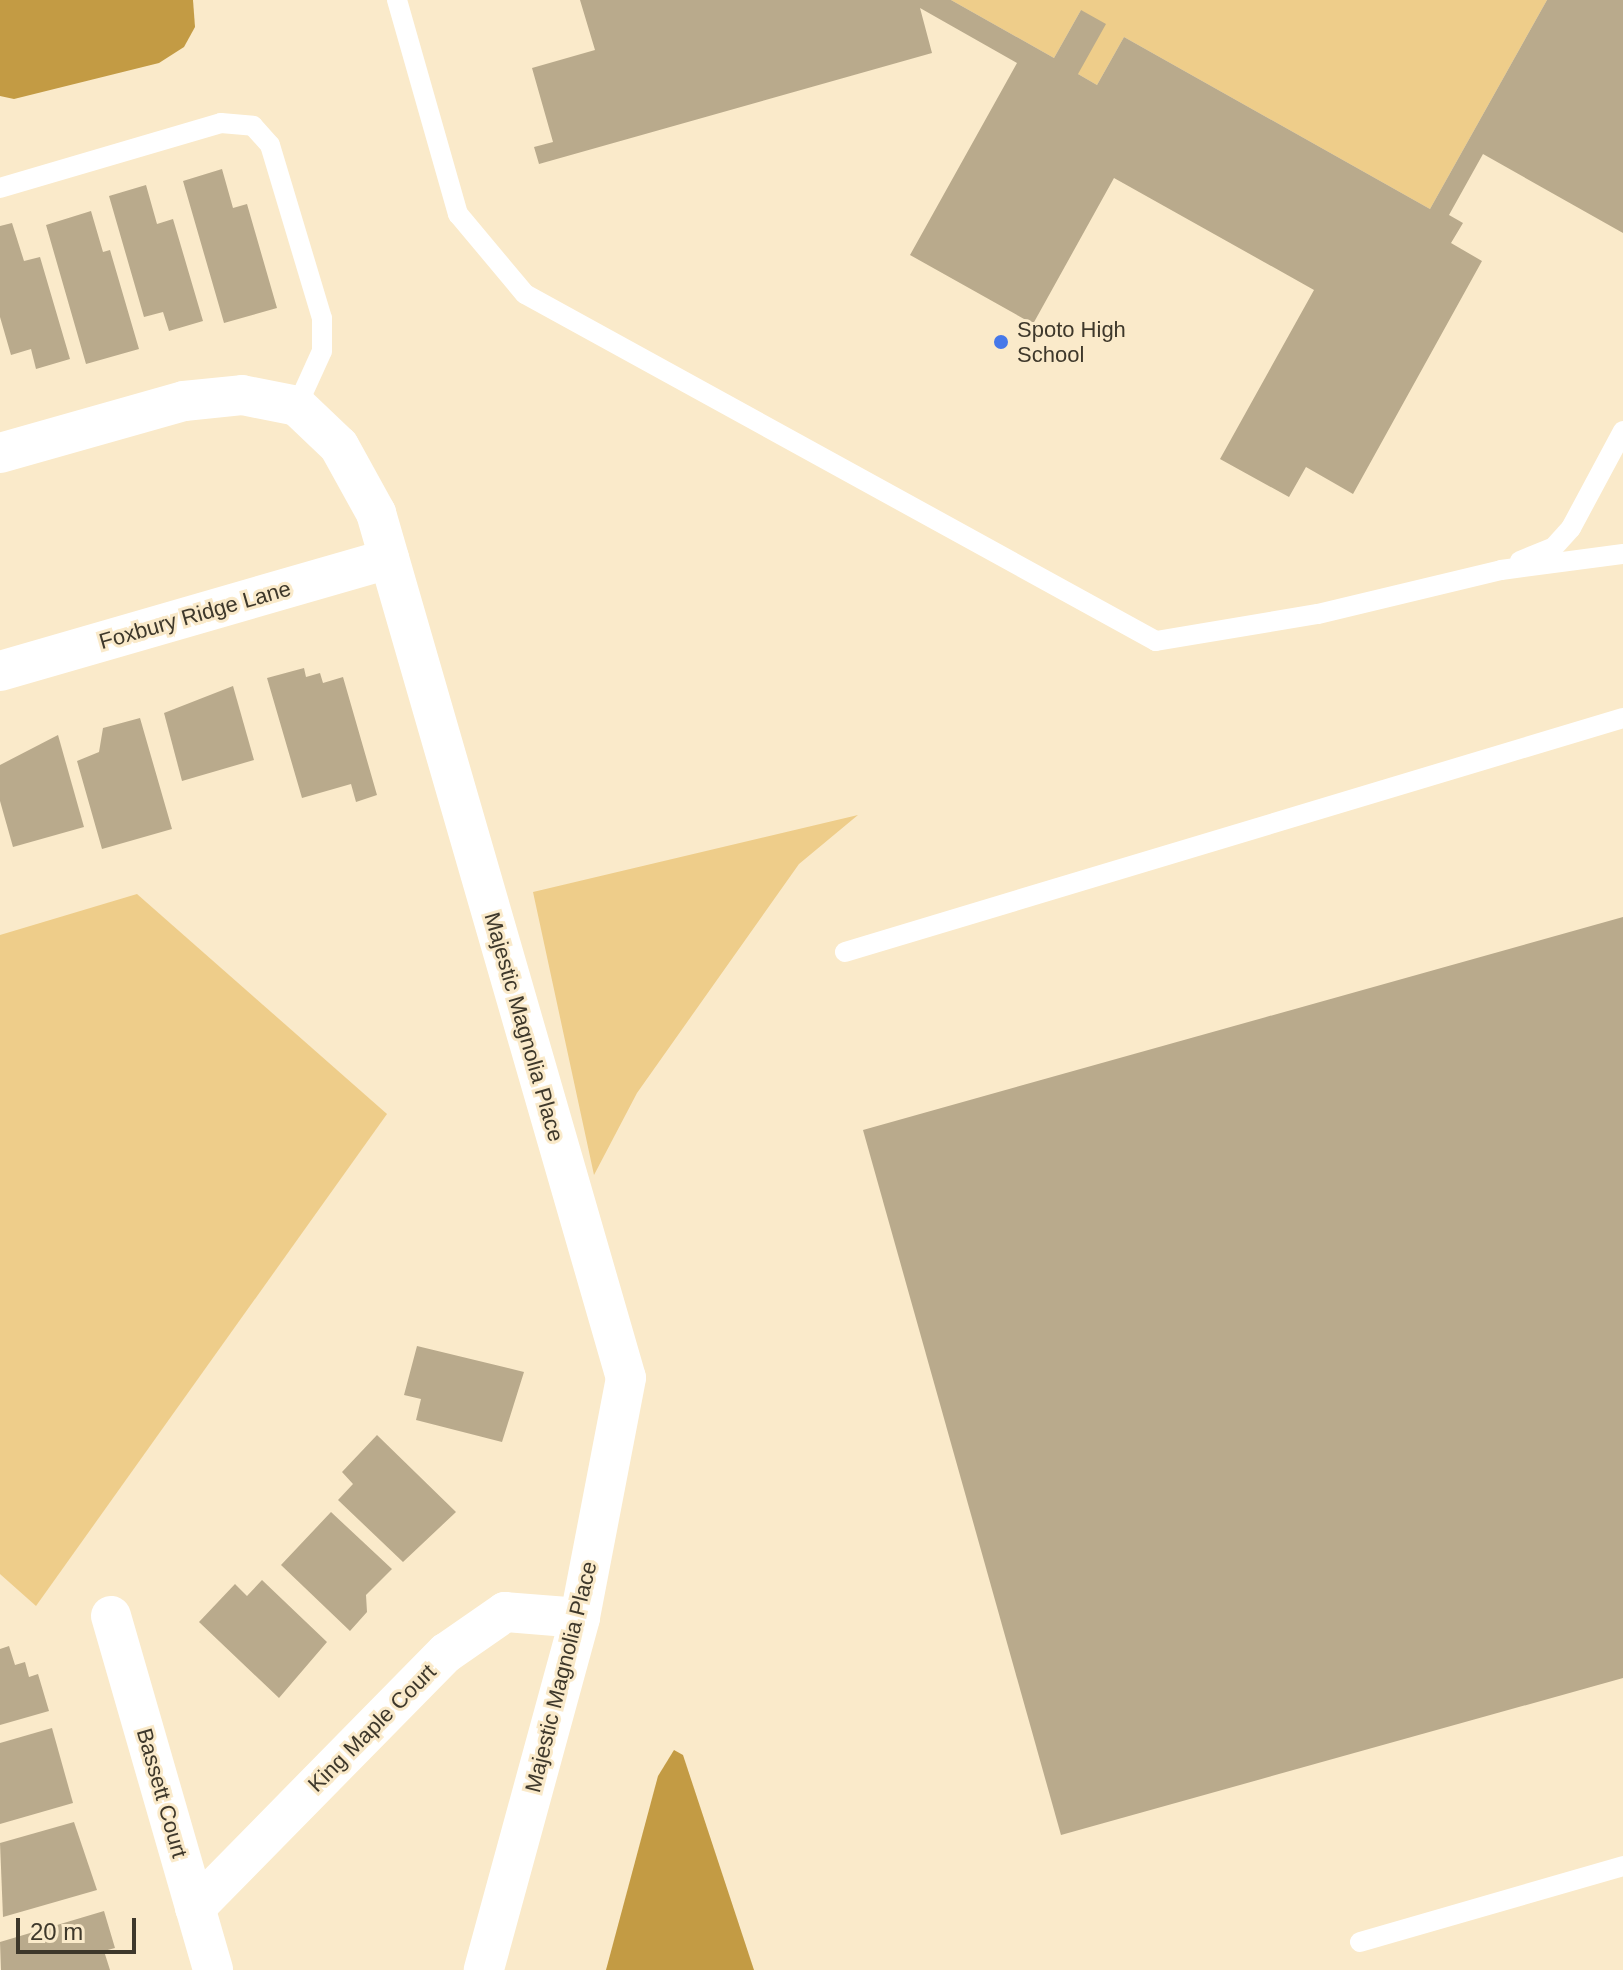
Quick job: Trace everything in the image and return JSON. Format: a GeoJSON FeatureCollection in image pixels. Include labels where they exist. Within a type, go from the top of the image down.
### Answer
{"type":"FeatureCollection","features":[{"type":"Feature","properties":{"kind":"street"},"geometry":{"type":"LineString","coordinates":[[0,453],[184,401],[242,395],[297,406]]}},
{"type":"Feature","properties":{"kind":"street","name":"Majestic Magnolia Place"},"geometry":{"type":"LineString","coordinates":[[297,406],[339,446],[376,513],[626,1378],[580,1618],[484,1970]]}},
{"type":"Feature","properties":{"kind":"street","name":"Foxbury Ridge Lane"},"geometry":{"type":"LineString","coordinates":[[0,671],[389,559]]}},
{"type":"Feature","properties":{"kind":"street","name":"King Maple Court"},"geometry":{"type":"LineString","coordinates":[[195,1908],[446,1653],[505,1612],[580,1618]]}},
{"type":"Feature","properties":{"kind":"street","name":"Bassett Court"},"geometry":{"type":"LineString","coordinates":[[111,1616],[213,1970]]}},
{"type":"Feature","properties":{"kind":"lane"},"geometry":{"type":"LineString","coordinates":[[397,0],[458,214],[525,294],[1156,641],[1318,614],[1501,570],[1623,554]]}},
{"type":"Feature","properties":{"kind":"lane"},"geometry":{"type":"LineString","coordinates":[[0,188],[221,123],[253,126],[270,145],[322,318],[322,351],[297,406]]}},
{"type":"Feature","properties":{"kind":"lane"},"geometry":{"type":"LineString","coordinates":[[1501,570],[1553,548],[1571,528],[1623,431]]}},
{"type":"Feature","properties":{"kind":"lane"},"geometry":{"type":"LineString","coordinates":[[845,952],[1623,718]]}},
{"type":"Feature","properties":{"kind":"lane"},"geometry":{"type":"LineString","coordinates":[[1360,1942],[1623,1866]]}},
{"type":"Feature","properties":{"kind":"shaded area"},"geometry":{"type":"Polygon","coordinates":[[[0,0],[193,0],[195,27],[184,47],[159,63],[14,99],[0,96],[0,0]]]}},
{"type":"Feature","properties":{"kind":"shaded area"},"geometry":{"type":"Polygon","coordinates":[[[951,0],[1547,0],[1430,209],[1124,37],[1097,85],[1078,74],[1081,10],[1054,58],[951,0]]]}},
{"type":"Feature","properties":{"kind":"shaded area"},"geometry":{"type":"Polygon","coordinates":[[[858,815],[799,864],[637,1093],[594,1175],[533,892],[858,815]]]}},
{"type":"Feature","properties":{"kind":"shaded area"},"geometry":{"type":"Polygon","coordinates":[[[137,894],[387,1114],[36,1606],[0,1574],[0,935],[137,894]]]}},
{"type":"Feature","properties":{"kind":"shaded area"},"geometry":{"type":"Polygon","coordinates":[[[674,1750],[683,1755],[754,1970],[606,1970],[658,1776],[674,1750]]]}},
{"type":"Feature","properties":{"kind":"building"},"geometry":{"type":"Polygon","coordinates":[[[580,0],[951,0],[1054,58],[1081,10],[1106,24],[1078,74],[1097,85],[1124,37],[1430,209],[1547,0],[1623,0],[1623,233],[1483,154],[1449,215],[1463,223],[1451,243],[1482,261],[1353,494],[1306,467],[1289,497],[1220,459],[1314,290],[1114,178],[1033,324],[910,255],[1017,63],[920,8],[932,53],[539,164],[534,147],[553,142],[532,68],[595,50],[580,0]]]}},
{"type":"Feature","properties":{"kind":"building"},"geometry":{"type":"Polygon","coordinates":[[[222,169],[233,208],[247,204],[277,308],[224,323],[183,181],[222,169]]]}},
{"type":"Feature","properties":{"kind":"building"},"geometry":{"type":"Polygon","coordinates":[[[146,185],[157,224],[173,219],[203,321],[169,331],[163,312],[144,317],[109,196],[146,185]]]}},
{"type":"Feature","properties":{"kind":"building"},"geometry":{"type":"Polygon","coordinates":[[[91,211],[103,252],[110,250],[139,349],[86,364],[46,225],[91,211]]]}},
{"type":"Feature","properties":{"kind":"building"},"geometry":{"type":"Polygon","coordinates":[[[12,223],[24,261],[40,257],[70,359],[36,369],[31,349],[11,355],[0,317],[0,226],[12,223]]]}},
{"type":"Feature","properties":{"kind":"building"},"geometry":{"type":"Polygon","coordinates":[[[304,668],[306,677],[320,673],[323,683],[343,677],[377,795],[356,802],[351,784],[302,798],[267,678],[304,668]]]}},
{"type":"Feature","properties":{"kind":"building"},"geometry":{"type":"Polygon","coordinates":[[[233,686],[254,760],[182,781],[164,713],[233,686]]]}},
{"type":"Feature","properties":{"kind":"building"},"geometry":{"type":"Polygon","coordinates":[[[140,718],[172,829],[102,849],[77,761],[99,752],[103,728],[140,718]]]}},
{"type":"Feature","properties":{"kind":"building"},"geometry":{"type":"Polygon","coordinates":[[[58,735],[84,827],[13,847],[0,801],[0,765],[58,735]]]}},
{"type":"Feature","properties":{"kind":"building"},"geometry":{"type":"Polygon","coordinates":[[[1623,917],[1623,1678],[1061,1835],[863,1130],[1623,917]]]}},
{"type":"Feature","properties":{"kind":"building"},"geometry":{"type":"Polygon","coordinates":[[[417,1346],[524,1372],[502,1442],[416,1420],[421,1399],[404,1395],[417,1346]]]}},
{"type":"Feature","properties":{"kind":"building"},"geometry":{"type":"Polygon","coordinates":[[[377,1435],[456,1512],[403,1562],[338,1500],[353,1484],[342,1472],[377,1435]]]}},
{"type":"Feature","properties":{"kind":"building"},"geometry":{"type":"Polygon","coordinates":[[[331,1512],[392,1569],[366,1595],[367,1612],[350,1631],[281,1565],[331,1512]]]}},
{"type":"Feature","properties":{"kind":"building"},"geometry":{"type":"Polygon","coordinates":[[[262,1580],[327,1642],[279,1698],[199,1622],[235,1584],[247,1596],[262,1580]]]}},
{"type":"Feature","properties":{"kind":"building"},"geometry":{"type":"Polygon","coordinates":[[[9,1646],[15,1665],[25,1662],[29,1677],[38,1674],[49,1711],[0,1725],[0,1649],[9,1646]]]}},
{"type":"Feature","properties":{"kind":"building"},"geometry":{"type":"Polygon","coordinates":[[[52,1728],[73,1803],[0,1824],[0,1743],[52,1728]]]}},
{"type":"Feature","properties":{"kind":"building"},"geometry":{"type":"Polygon","coordinates":[[[74,1822],[97,1890],[3,1917],[0,1843],[74,1822]]]}},
{"type":"Feature","properties":{"kind":"building"},"geometry":{"type":"Polygon","coordinates":[[[104,1911],[115,1948],[104,1951],[110,1970],[1,1970],[0,1942],[104,1911]]]}},
{"type":"Feature","properties":{"kind":"place","name":"Spoto High School"},"geometry":{"type":"Point","coordinates":[1001,342]}}]}
